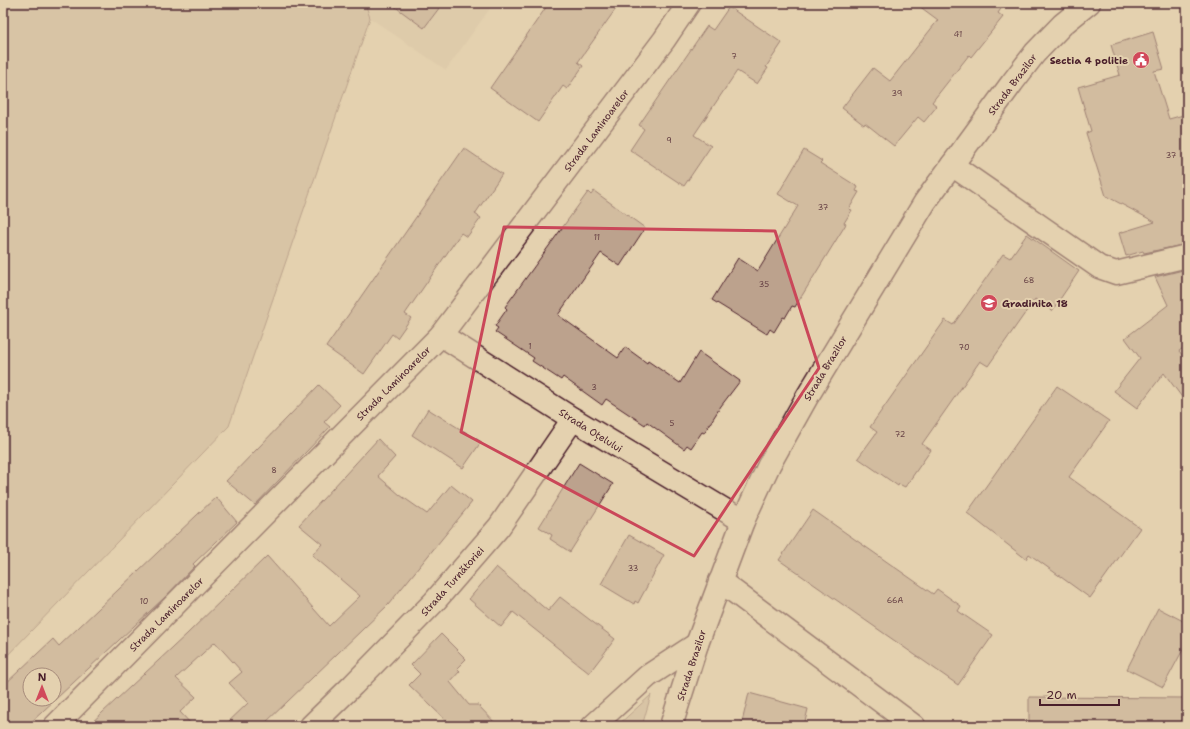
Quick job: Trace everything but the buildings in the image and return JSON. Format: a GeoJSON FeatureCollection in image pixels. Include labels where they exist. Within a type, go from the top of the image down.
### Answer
{"type":"FeatureCollection","features":[{"type":"Feature","properties":{"kind":"street","name":"Strada Laminoarelor"},"geometry":{"type":"LineString","coordinates":[[55,726],[441,335],[659,46],[689,3]]}},
{"type":"Feature","properties":{"kind":"street","name":"Strada Brazilor"},"geometry":{"type":"LineString","coordinates":[[671,726],[697,644],[743,521],[769,465],[807,397],[925,202],[1035,53],[1063,24],[1089,5]]}},
{"type":"Feature","properties":{"kind":"street"},"geometry":{"type":"LineString","coordinates":[[952,165],[1099,267],[1116,273],[1187,256]]}},
{"type":"Feature","properties":{"kind":"street","name":"Strada Oțelului"},"geometry":{"type":"LineString","coordinates":[[441,335],[573,419],[743,521]]}},
{"type":"Feature","properties":{"kind":"street","name":"Strada Turnătoriei"},"geometry":{"type":"LineString","coordinates":[[311,726],[434,602],[499,527],[573,419]]}},
{"type":"Feature","properties":{"kind":"street"},"geometry":{"type":"LineString","coordinates":[[720,581],[914,726]]}},
{"type":"Feature","properties":{"kind":"street"},"geometry":{"type":"LineString","coordinates":[[593,726],[648,676],[697,644]]}},
{"type":"Feature","properties":{"kind":"highlighted area"},"geometry":{"type":"Polygon","coordinates":[[[504,227],[775,231],[819,368],[694,556],[461,432],[504,227]]]}},
{"type":"Feature","properties":{"kind":"shaded area"},"geometry":{"type":"Polygon","coordinates":[[[3,3],[365,3],[370,18],[229,426],[3,660],[3,3]]]}},
{"type":"Feature","properties":{"kind":"shaded area"},"geometry":{"type":"Polygon","coordinates":[[[365,3],[494,3],[446,70],[370,18],[365,3]]]}},
{"type":"Feature","properties":{"kind":"shaded area"},"geometry":{"type":"Polygon","coordinates":[[[651,695],[642,726],[617,726],[651,695]]]}},
{"type":"Feature","properties":{"kind":"place","name":"Sectia 4 politie"},"geometry":{"type":"Point","coordinates":[1141,60]}},
{"type":"Feature","properties":{"kind":"place","name":"Gradinita 18"},"geometry":{"type":"Point","coordinates":[989,303]}}]}
